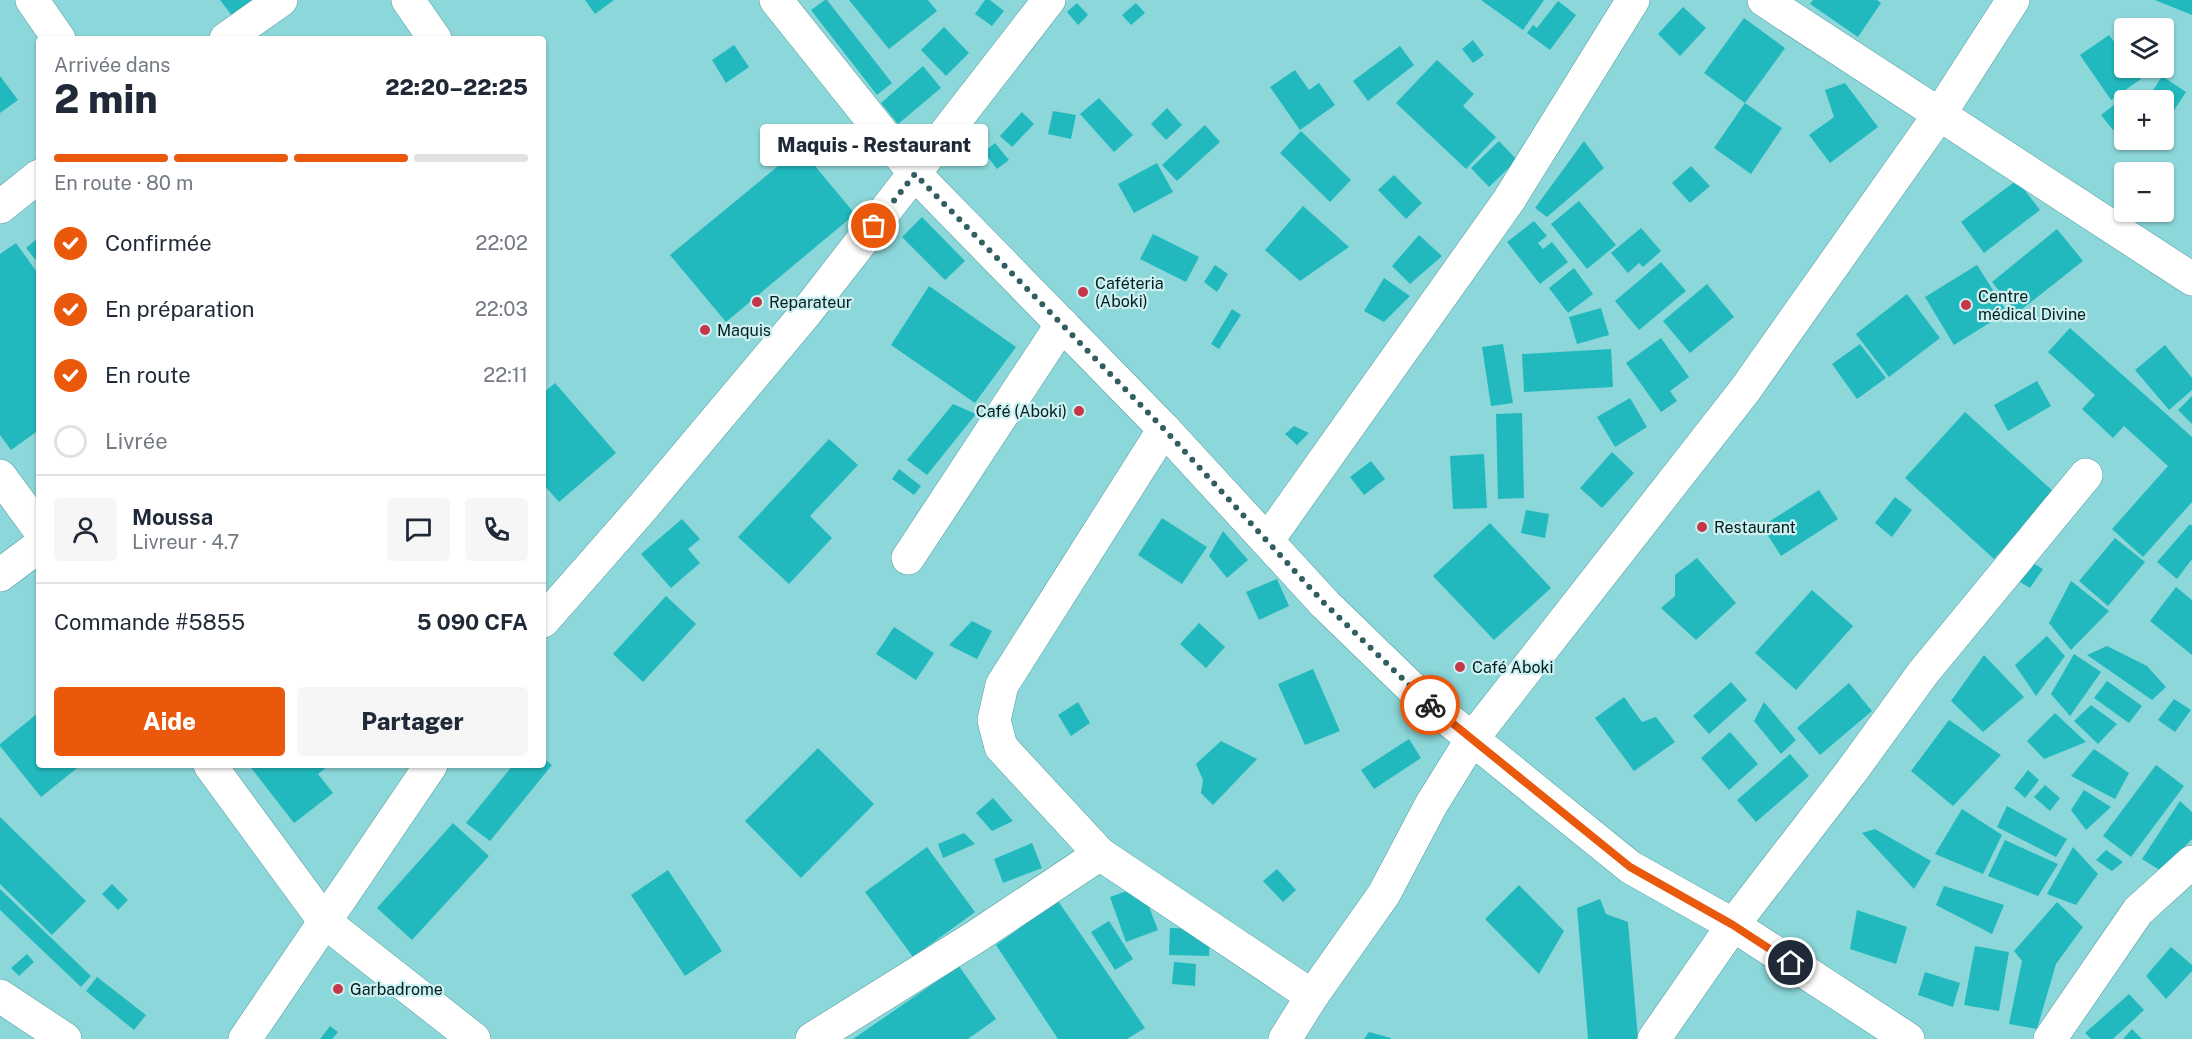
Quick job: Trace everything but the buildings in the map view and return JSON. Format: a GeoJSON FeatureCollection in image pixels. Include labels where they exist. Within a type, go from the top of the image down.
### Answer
{"type":"FeatureCollection","features":[{"type":"Feature","properties":{"kind":"street"},"geometry":{"type":"LineString","coordinates":[[32,0],[57,36]]}},
{"type":"Feature","properties":{"kind":"street"},"geometry":{"type":"LineString","coordinates":[[230,36],[281,0]]}},
{"type":"Feature","properties":{"kind":"street"},"geometry":{"type":"LineString","coordinates":[[408,0],[433,36]]}},
{"type":"Feature","properties":{"kind":"street"},"geometry":{"type":"LineString","coordinates":[[776,0],[915,174],[1164,429],[1325,604],[1423,699],[1630,867],[1733,925],[1908,1039]]}},
{"type":"Feature","properties":{"kind":"street"},"geometry":{"type":"LineString","coordinates":[[546,618],[643,507],[805,314],[1048,0]]}},
{"type":"Feature","properties":{"kind":"street"},"geometry":{"type":"LineString","coordinates":[[1267,541],[1509,200],[1633,0]]}},
{"type":"Feature","properties":{"kind":"street"},"geometry":{"type":"LineString","coordinates":[[1764,0],[2192,279]]}},
{"type":"Feature","properties":{"kind":"street"},"geometry":{"type":"LineString","coordinates":[[1285,1039],[1312,996],[1384,894],[1431,805],[1472,739],[1745,390],[1939,116],[2013,0]]}},
{"type":"Feature","properties":{"kind":"street"},"geometry":{"type":"LineString","coordinates":[[0,207],[36,178]]}},
{"type":"Feature","properties":{"kind":"street"},"geometry":{"type":"LineString","coordinates":[[908,558],[1062,324]]}},
{"type":"Feature","properties":{"kind":"street"},"geometry":{"type":"LineString","coordinates":[[1164,429],[1002,685],[994,720],[1001,747],[1100,854],[1312,996]]}},
{"type":"Feature","properties":{"kind":"street"},"geometry":{"type":"LineString","coordinates":[[1654,1039],[1733,925],[1851,772],[1923,673],[2086,475]]}},
{"type":"Feature","properties":{"kind":"street"},"geometry":{"type":"LineString","coordinates":[[0,476],[36,525]]}},
{"type":"Feature","properties":{"kind":"street"},"geometry":{"type":"LineString","coordinates":[[0,575],[36,548]]}},
{"type":"Feature","properties":{"kind":"street"},"geometry":{"type":"LineString","coordinates":[[212,768],[325,922],[474,1039]]}},
{"type":"Feature","properties":{"kind":"street"},"geometry":{"type":"LineString","coordinates":[[245,1039],[429,768]]}},
{"type":"Feature","properties":{"kind":"street"},"geometry":{"type":"LineString","coordinates":[[812,1039],[977,936],[1100,854]]}},
{"type":"Feature","properties":{"kind":"street"},"geometry":{"type":"LineString","coordinates":[[2050,1039],[2138,911],[2192,862]]}},
{"type":"Feature","properties":{"kind":"street"},"geometry":{"type":"LineString","coordinates":[[0,996],[65,1039]]}},
{"type":"Feature","properties":{"kind":"way so far"},"geometry":{"type":"LineString","coordinates":[[874,226],[915,174],[1164,429],[1325,604],[1430,705]]}},
{"type":"Feature","properties":{"kind":"place","name":"Maquis - Restaurant"},"geometry":{"type":"Point","coordinates":[874,226]}},
{"type":"Feature","properties":{"kind":"place","name":"Caféteria (Aboki)"},"geometry":{"type":"Point","coordinates":[1083,292]}},
{"type":"Feature","properties":{"kind":"place","name":"Reparateur"},"geometry":{"type":"Point","coordinates":[757,302]}},
{"type":"Feature","properties":{"kind":"place","name":"Centre médical Divine"},"geometry":{"type":"Point","coordinates":[1966,305]}},
{"type":"Feature","properties":{"kind":"place","name":"Maquis"},"geometry":{"type":"Point","coordinates":[705,330]}},
{"type":"Feature","properties":{"kind":"place","name":"Café (Aboki)"},"geometry":{"type":"Point","coordinates":[1079,411]}},
{"type":"Feature","properties":{"kind":"place","name":"Restaurant"},"geometry":{"type":"Point","coordinates":[1702,527]}},
{"type":"Feature","properties":{"kind":"place","name":"Café Aboki"},"geometry":{"type":"Point","coordinates":[1460,667]}},
{"type":"Feature","properties":{"kind":"place","name":"Garbadrome"},"geometry":{"type":"Point","coordinates":[338,989]}},
{"type":"Feature","properties":{"kind":"route"},"geometry":{"type":"LineString","coordinates":[[1430,705],[1630,867],[1733,925],[1791,963]]}}]}
